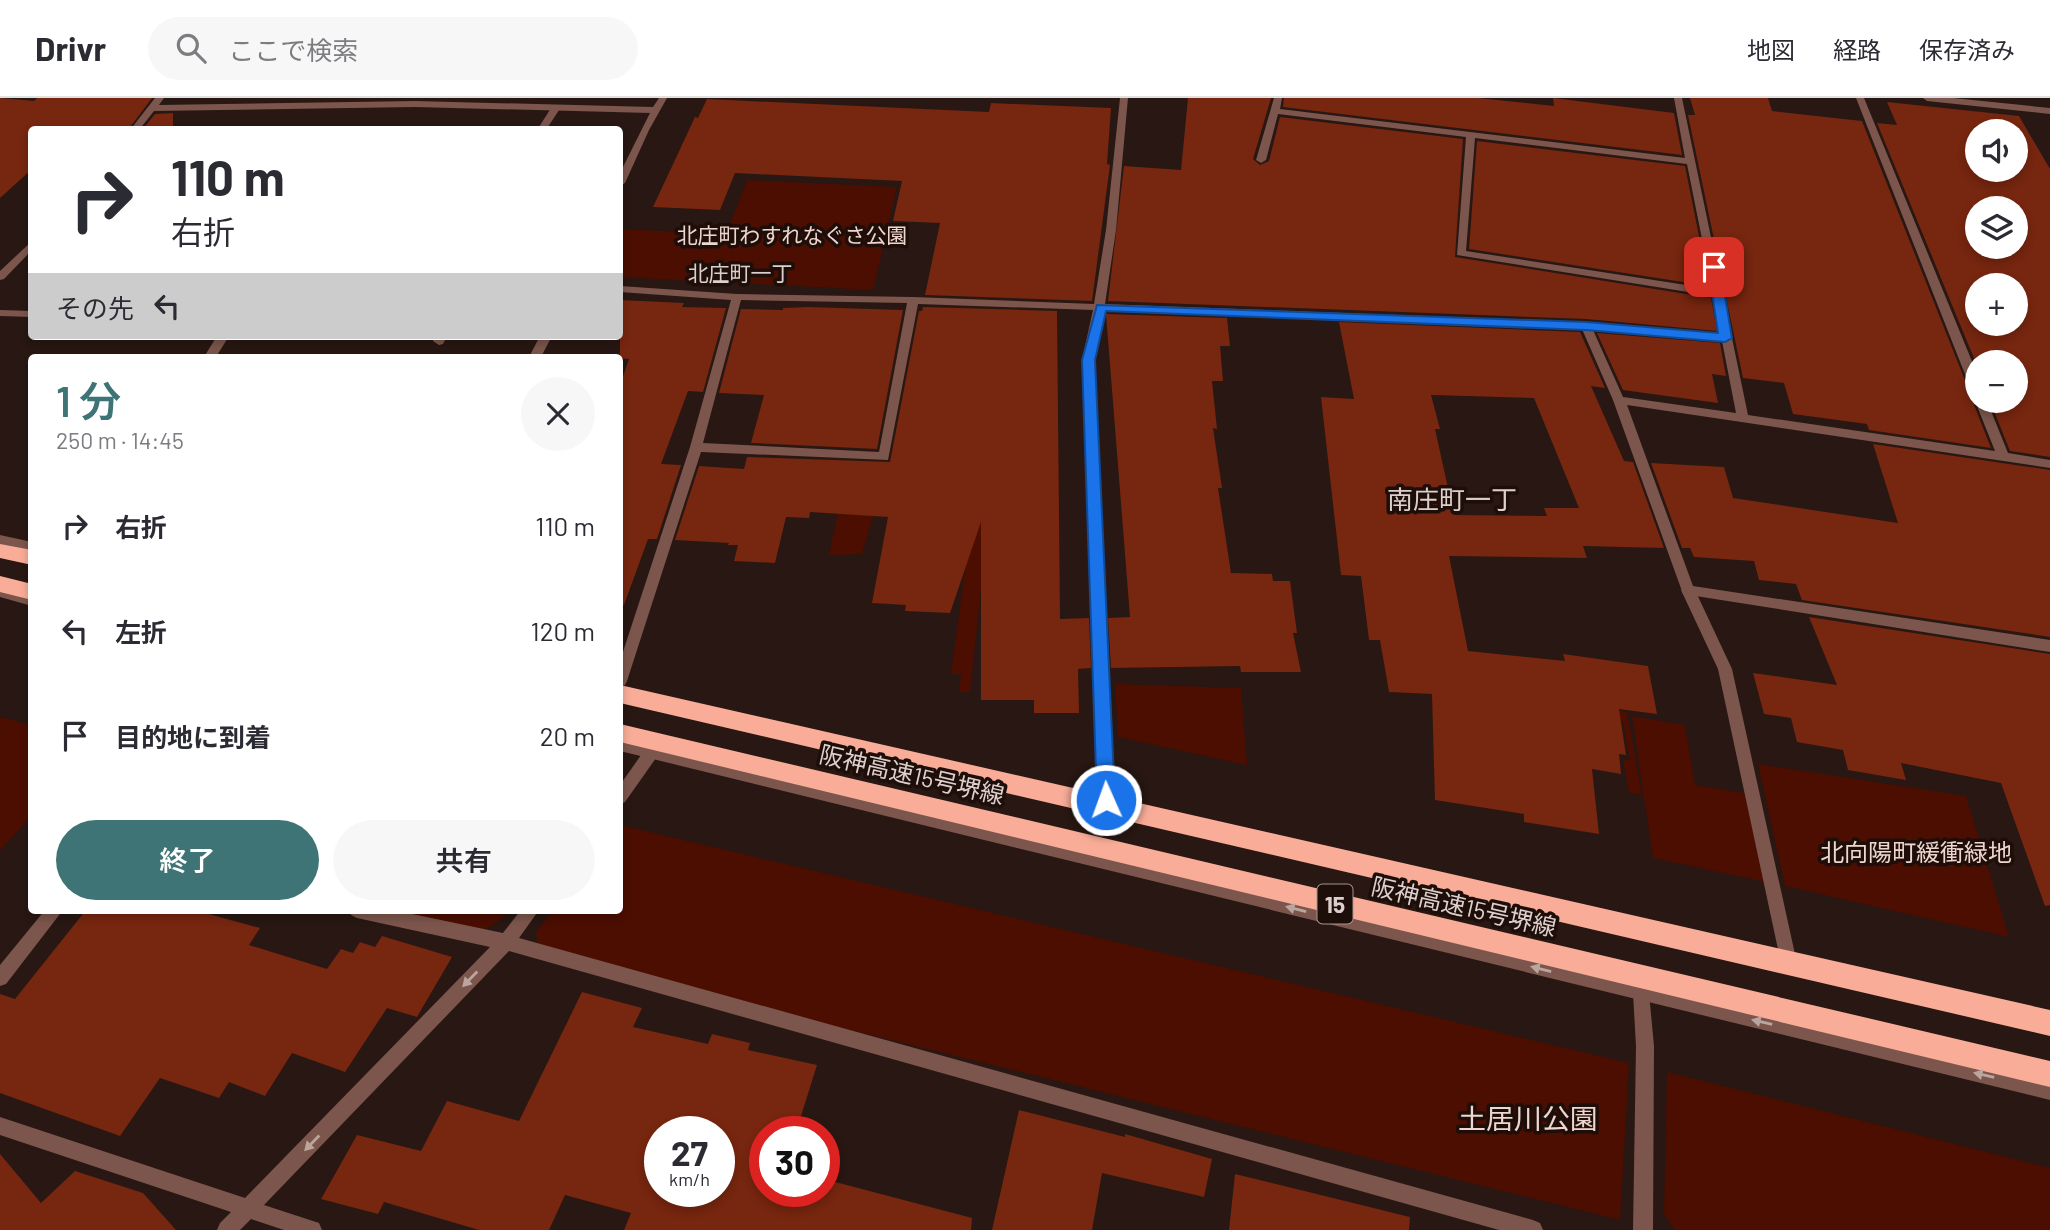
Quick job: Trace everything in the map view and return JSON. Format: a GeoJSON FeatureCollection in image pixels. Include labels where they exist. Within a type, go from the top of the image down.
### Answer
{"type":"FeatureCollection","features":[{"type":"Feature","properties":{"kind":"highway"},"geometry":{"type":"LineString","coordinates":[[0,551],[28,557]]}},
{"type":"Feature","properties":{"kind":"highway"},"geometry":{"type":"LineString","coordinates":[[0,584],[28,591]]}},
{"type":"Feature","properties":{"kind":"highway","name":"阪神高速15号堺線"},"geometry":{"type":"LineString","coordinates":[[623,695],[2050,1023]]}},
{"type":"Feature","properties":{"kind":"highway","name":"阪神高速15号堺線"},"geometry":{"type":"LineString","coordinates":[[623,734],[2050,1074]]}},
{"type":"Feature","properties":{"kind":"street"},"geometry":{"type":"LineString","coordinates":[[137,126],[160,98]]}},
{"type":"Feature","properties":{"kind":"street"},"geometry":{"type":"LineString","coordinates":[[623,177],[663,98]]}},
{"type":"Feature","properties":{"kind":"street"},"geometry":{"type":"LineString","coordinates":[[1106,800],[1088,360],[1101,307],[1115,205],[1124,98]]}},
{"type":"Feature","properties":{"kind":"street"},"geometry":{"type":"LineString","coordinates":[[1261,160],[1278,98]]}},
{"type":"Feature","properties":{"kind":"street"},"geometry":{"type":"LineString","coordinates":[[1678,98],[1743,418]]}},
{"type":"Feature","properties":{"kind":"street"},"geometry":{"type":"LineString","coordinates":[[1860,98],[1965,360]]}},
{"type":"Feature","properties":{"kind":"street"},"geometry":{"type":"LineString","coordinates":[[1927,98],[2050,111]]}},
{"type":"Feature","properties":{"kind":"street"},"geometry":{"type":"LineString","coordinates":[[152,108],[415,104],[656,110]]}},
{"type":"Feature","properties":{"kind":"street"},"geometry":{"type":"LineString","coordinates":[[544,126],[556,107]]}},
{"type":"Feature","properties":{"kind":"street"},"geometry":{"type":"LineString","coordinates":[[1273,111],[1692,162]]}},
{"type":"Feature","properties":{"kind":"street"},"geometry":{"type":"LineString","coordinates":[[1471,136],[1461,253],[1719,293]]}},
{"type":"Feature","properties":{"kind":"street"},"geometry":{"type":"LineString","coordinates":[[0,277],[28,248]]}},
{"type":"Feature","properties":{"kind":"street"},"geometry":{"type":"LineString","coordinates":[[623,289],[737,298],[913,300],[1586,326],[1725,338]]}},
{"type":"Feature","properties":{"kind":"street"},"geometry":{"type":"LineString","coordinates":[[623,675],[696,447],[737,298]]}},
{"type":"Feature","properties":{"kind":"street"},"geometry":{"type":"LineString","coordinates":[[696,447],[884,457],[913,300]]}},
{"type":"Feature","properties":{"kind":"street"},"geometry":{"type":"LineString","coordinates":[[0,313],[28,314]]}},
{"type":"Feature","properties":{"kind":"street"},"geometry":{"type":"LineString","coordinates":[[1586,326],[1619,400],[1688,590],[1725,668],[1787,954]]}},
{"type":"Feature","properties":{"kind":"street"},"geometry":{"type":"LineString","coordinates":[[1619,400],[2050,464]]}},
{"type":"Feature","properties":{"kind":"street"},"geometry":{"type":"LineString","coordinates":[[1986,413],[2003,457]]}},
{"type":"Feature","properties":{"kind":"street"},"geometry":{"type":"LineString","coordinates":[[0,540],[28,547]]}},
{"type":"Feature","properties":{"kind":"street"},"geometry":{"type":"LineString","coordinates":[[1688,590],[2050,646]]}},
{"type":"Feature","properties":{"kind":"street"},"geometry":{"type":"LineString","coordinates":[[0,592],[28,600]]}},
{"type":"Feature","properties":{"kind":"street"},"geometry":{"type":"LineString","coordinates":[[623,685],[1106,800],[2050,1013]]}},
{"type":"Feature","properties":{"kind":"street"},"geometry":{"type":"LineString","coordinates":[[623,746],[2050,1091]]}},
{"type":"Feature","properties":{"kind":"street"},"geometry":{"type":"LineString","coordinates":[[623,793],[651,753]]}},
{"type":"Feature","properties":{"kind":"street"},"geometry":{"type":"LineString","coordinates":[[0,978],[52,914]]}},
{"type":"Feature","properties":{"kind":"street"},"geometry":{"type":"LineString","coordinates":[[375,914],[506,942],[1533,1230]]}},
{"type":"Feature","properties":{"kind":"street"},"geometry":{"type":"LineString","coordinates":[[227,1230],[506,942],[528,914]]}},
{"type":"Feature","properties":{"kind":"street"},"geometry":{"type":"LineString","coordinates":[[1641,993],[1645,1046],[1643,1230]]}},
{"type":"Feature","properties":{"kind":"street"},"geometry":{"type":"LineString","coordinates":[[0,1126],[312,1230]]}},
{"type":"Feature","properties":{"kind":"green space","name":"北庄町わすれなぐさ公園"},"geometry":{"type":"Polygon","coordinates":[[[747,180],[897,187],[873,290],[623,277],[623,229],[726,234],[747,180]]]}},
{"type":"Feature","properties":{"kind":"green space"},"geometry":{"type":"Polygon","coordinates":[[[841,496],[991,496],[970,692],[959,692],[961,674],[951,674],[968,548],[958,516],[873,516],[862,554],[829,555],[841,496]]]}},
{"type":"Feature","properties":{"kind":"green space"},"geometry":{"type":"Polygon","coordinates":[[[1115,684],[1241,688],[1247,765],[1118,737],[1115,684]]]}},
{"type":"Feature","properties":{"kind":"green space"},"geometry":{"type":"Polygon","coordinates":[[[1541,700],[1627,712],[1642,795],[1629,793],[1623,760],[1630,760],[1623,722],[1541,700]]]}},
{"type":"Feature","properties":{"kind":"green space"},"geometry":{"type":"Polygon","coordinates":[[[1632,716],[1685,725],[1695,785],[1744,793],[1766,882],[1653,858],[1632,716]]]}},
{"type":"Feature","properties":{"kind":"green space"},"geometry":{"type":"Polygon","coordinates":[[[0,717],[28,724],[28,820],[0,850],[0,717]]]}},
{"type":"Feature","properties":{"kind":"green space","name":"北向陽町緩衝緑地"},"geometry":{"type":"Polygon","coordinates":[[[1758,764],[1966,796],[2009,937],[1785,886],[1758,764]]]}},
{"type":"Feature","properties":{"kind":"green space","name":"土居川公園"},"geometry":{"type":"Polygon","coordinates":[[[623,826],[1629,1063],[1620,1220],[539,953],[536,932],[550,914],[623,914],[623,826]]]}},
{"type":"Feature","properties":{"kind":"green space"},"geometry":{"type":"Polygon","coordinates":[[[404,914],[506,914],[484,929],[455,930],[404,914]]]}},
{"type":"Feature","properties":{"kind":"green space","name":"土居川公園"},"geometry":{"type":"Polygon","coordinates":[[[1667,1072],[2050,1168],[2050,1230],[1675,1230],[1664,1214],[1667,1072]]]}},
{"type":"Feature","properties":{"kind":"building"},"geometry":{"type":"Polygon","coordinates":[[[0,98],[34,101],[37,98],[152,98],[131,126],[28,126],[28,173],[0,198],[0,98]]]}},
{"type":"Feature","properties":{"kind":"building"},"geometry":{"type":"Polygon","coordinates":[[[1188,98],[1271,98],[1253,159],[1260,165],[1269,161],[1280,117],[1463,139],[1455,257],[1711,298],[1717,331],[1586,319],[1108,301],[1124,166],[1181,170],[1188,98]]]}},
{"type":"Feature","properties":{"kind":"building"},"geometry":{"type":"Polygon","coordinates":[[[1284,98],[1478,98],[1554,106],[1553,98],[1674,113],[1682,155],[1283,107],[1284,98]]]}},
{"type":"Feature","properties":{"kind":"building"},"geometry":{"type":"Polygon","coordinates":[[[1690,98],[1768,98],[1772,111],[1862,121],[1965,380],[1965,413],[1977,413],[1991,448],[1869,430],[1867,424],[1793,414],[1784,383],[1743,378],[1688,115],[1695,115],[1690,98]]]}},
{"type":"Feature","properties":{"kind":"building"},"geometry":{"type":"Polygon","coordinates":[[[707,99],[989,112],[991,103],[1111,108],[1107,164],[1110,165],[1092,301],[925,295],[940,223],[893,221],[902,181],[735,173],[720,210],[653,207],[695,117],[698,118],[707,99]]]}},
{"type":"Feature","properties":{"kind":"building"},"geometry":{"type":"Polygon","coordinates":[[[1887,102],[2019,116],[2021,119],[1965,119],[1965,182],[2028,182],[2028,131],[2050,169],[2050,457],[2010,451],[1995,413],[2028,413],[2028,350],[1971,350],[1877,123],[1897,125],[1887,102]]]}},
{"type":"Feature","properties":{"kind":"building"},"geometry":{"type":"Polygon","coordinates":[[[173,113],[173,126],[145,126],[155,114],[173,113]]]}},
{"type":"Feature","properties":{"kind":"building"},"geometry":{"type":"Polygon","coordinates":[[[1477,141],[1685,166],[1709,286],[1469,249],[1477,141]]]}},
{"type":"Feature","properties":{"kind":"building"},"geometry":{"type":"Polygon","coordinates":[[[623,300],[684,303],[682,307],[726,308],[703,392],[688,391],[661,464],[681,465],[657,539],[648,539],[624,605],[623,376],[629,359],[623,358],[623,354],[620,354],[620,340],[623,340],[623,300]]]}},
{"type":"Feature","properties":{"kind":"building"},"geometry":{"type":"Polygon","coordinates":[[[808,307],[903,310],[877,449],[751,443],[764,395],[719,393],[741,309],[783,310],[808,307]]]}},
{"type":"Feature","properties":{"kind":"building"},"geometry":{"type":"Polygon","coordinates":[[[923,307],[1057,311],[1060,619],[1089,618],[1091,668],[1078,669],[1079,713],[1034,713],[1034,700],[981,700],[981,522],[950,613],[905,611],[906,605],[872,603],[888,517],[810,512],[809,518],[786,517],[775,563],[734,561],[738,545],[675,540],[699,466],[744,469],[747,457],[890,462],[919,311],[922,311],[923,307]]]}},
{"type":"Feature","properties":{"kind":"building"},"geometry":{"type":"Polygon","coordinates":[[[1106,314],[1227,318],[1230,346],[1220,346],[1223,381],[1212,381],[1217,429],[1213,428],[1222,488],[1218,488],[1231,573],[1272,574],[1273,581],[1290,581],[1297,633],[1293,633],[1301,672],[1241,672],[1240,666],[1111,668],[1108,618],[1130,617],[1106,314]]]}},
{"type":"Feature","properties":{"kind":"building"},"geometry":{"type":"Polygon","coordinates":[[[1339,322],[1580,332],[1605,388],[1591,386],[1624,461],[1633,462],[1664,548],[1583,546],[1587,558],[1449,556],[1468,651],[1565,661],[1563,654],[1648,666],[1657,714],[1619,709],[1626,755],[1619,754],[1621,774],[1592,769],[1599,834],[1524,822],[1524,814],[1435,800],[1432,694],[1389,692],[1380,640],[1369,640],[1361,576],[1341,575],[1321,397],[1354,399],[1339,322]],[[1431,395],[1440,429],[1435,429],[1454,515],[1547,516],[1544,508],[1579,508],[1534,398],[1431,395]]]}},
{"type":"Feature","properties":{"kind":"building"},"geometry":{"type":"Polygon","coordinates":[[[1597,333],[1720,343],[1726,376],[1712,374],[1718,403],[1623,390],[1597,333]]]}},
{"type":"Feature","properties":{"kind":"building"},"geometry":{"type":"Polygon","coordinates":[[[1873,444],[2050,470],[2050,637],[1802,600],[1796,584],[1759,580],[1754,561],[1694,557],[1690,548],[1682,548],[1651,463],[1724,467],[1733,498],[1898,523],[1873,444]]]}},
{"type":"Feature","properties":{"kind":"building"},"geometry":{"type":"Polygon","coordinates":[[[1809,617],[2050,654],[2050,905],[2045,906],[2001,783],[1901,763],[1906,780],[1848,770],[1843,750],[1797,742],[1791,718],[1764,714],[1753,673],[1837,685],[1809,617]]]}},
{"type":"Feature","properties":{"kind":"building"},"geometry":{"type":"Polygon","coordinates":[[[83,914],[209,914],[260,928],[249,945],[327,969],[341,949],[353,953],[360,942],[375,947],[382,936],[452,957],[417,1017],[387,1008],[345,1072],[292,1053],[265,1096],[229,1082],[219,1098],[160,1078],[120,1136],[0,1093],[0,994],[15,999],[83,914]]]}},
{"type":"Feature","properties":{"kind":"building"},"geometry":{"type":"Polygon","coordinates":[[[582,992],[642,1008],[633,1027],[708,1044],[712,1034],[750,1043],[748,1050],[817,1065],[801,1116],[749,1116],[749,1207],[840,1207],[840,1183],[972,1218],[971,1230],[624,1230],[631,1213],[565,1195],[549,1230],[479,1230],[384,1202],[378,1214],[321,1199],[357,1135],[421,1151],[447,1101],[519,1121],[582,992]]]}},
{"type":"Feature","properties":{"kind":"building"},"geometry":{"type":"Polygon","coordinates":[[[1019,1110],[1125,1137],[1125,1134],[1212,1159],[1204,1197],[1102,1173],[1092,1230],[992,1230],[1019,1110]]]}},
{"type":"Feature","properties":{"kind":"building"},"geometry":{"type":"Polygon","coordinates":[[[0,1154],[41,1203],[75,1171],[143,1193],[176,1230],[0,1230],[0,1154]]]}},
{"type":"Feature","properties":{"kind":"building"},"geometry":{"type":"Polygon","coordinates":[[[1235,1174],[1410,1217],[1409,1230],[1229,1230],[1235,1174]]]}},
{"type":"Feature","properties":{"kind":"district","name":"北庄町一丁"},"geometry":{"type":"Point","coordinates":[740,272]}},
{"type":"Feature","properties":{"kind":"district","name":"南庄町一丁"},"geometry":{"type":"Point","coordinates":[1452,498]}},
{"type":"Feature","properties":{"kind":"route"},"geometry":{"type":"LineString","coordinates":[[1106,800],[1088,360],[1101,307],[1586,326],[1725,338],[1714,267]]}}]}
